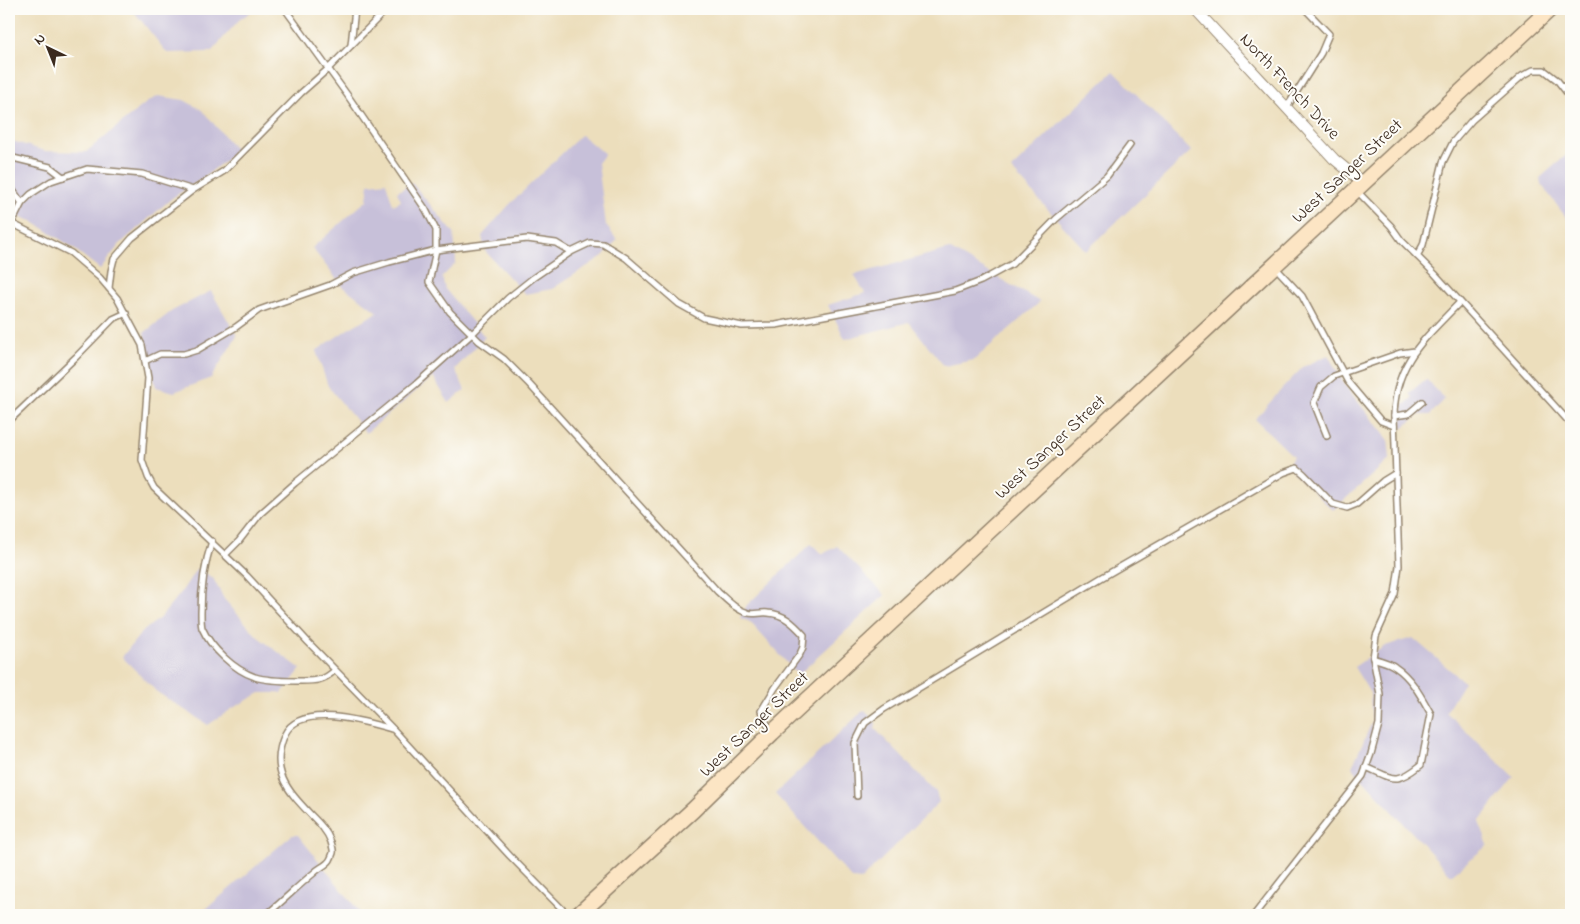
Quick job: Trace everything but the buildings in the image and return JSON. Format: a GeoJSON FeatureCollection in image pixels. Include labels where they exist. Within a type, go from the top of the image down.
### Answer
{"type":"FeatureCollection","features":[{"type":"Feature","properties":{"kind":"main road","name":"West Sanger Street"},"geometry":{"type":"LineString","coordinates":[[578,915],[693,810],[772,733],[1550,9]]}},
{"type":"Feature","properties":{"kind":"street","name":"North French Drive"},"geometry":{"type":"LineString","coordinates":[[1195,9],[1360,187]]}},
{"type":"Feature","properties":{"kind":"lane"},"geometry":{"type":"LineString","coordinates":[[285,9],[426,210],[436,230],[436,250],[429,282],[450,312],[479,341],[504,359],[529,384],[718,592],[735,607],[748,613],[782,615],[804,635],[800,654],[761,711],[772,733]]}},
{"type":"Feature","properties":{"kind":"lane"},"geometry":{"type":"LineString","coordinates":[[351,46],[355,9]]}},
{"type":"Feature","properties":{"kind":"lane"},"geometry":{"type":"LineString","coordinates":[[109,289],[114,259],[132,238],[193,190],[224,171],[387,9]]}},
{"type":"Feature","properties":{"kind":"lane"},"geometry":{"type":"LineString","coordinates":[[1287,107],[1322,53],[1328,34],[1305,9]]}},
{"type":"Feature","properties":{"kind":"lane"},"geometry":{"type":"LineString","coordinates":[[1417,256],[1423,245],[1443,162],[1453,142],[1472,120],[1522,76],[1533,70],[1544,70],[1557,80],[1571,98]]}},
{"type":"Feature","properties":{"kind":"lane"},"geometry":{"type":"LineString","coordinates":[[225,555],[239,542],[260,514],[295,483],[416,384],[472,334],[508,298],[571,252],[590,244],[603,244],[626,258],[679,304],[704,318],[742,326],[776,325],[955,291],[980,281],[1012,264],[1056,218],[1107,176],[1130,145]]}},
{"type":"Feature","properties":{"kind":"lane"},"geometry":{"type":"LineString","coordinates":[[9,157],[50,167],[63,177]]}},
{"type":"Feature","properties":{"kind":"lane"},"geometry":{"type":"LineString","coordinates":[[193,190],[142,174],[87,169],[52,181],[30,194],[10,223],[71,253],[100,278],[117,298],[126,313],[142,346],[148,378],[142,460],[148,477],[161,496],[225,555],[393,729],[510,856],[568,915]]}},
{"type":"Feature","properties":{"kind":"lane"},"geometry":{"type":"LineString","coordinates":[[9,185],[22,203]]}},
{"type":"Feature","properties":{"kind":"lane"},"geometry":{"type":"LineString","coordinates":[[1360,187],[1417,256],[1571,424]]}},
{"type":"Feature","properties":{"kind":"lane"},"geometry":{"type":"LineString","coordinates":[[145,361],[160,354],[184,354],[197,350],[260,310],[330,284],[353,273],[389,262],[436,250],[527,239],[556,243],[571,252]]}},
{"type":"Feature","properties":{"kind":"lane"},"geometry":{"type":"LineString","coordinates":[[1274,267],[1302,296],[1348,382],[1381,421],[1394,426]]}},
{"type":"Feature","properties":{"kind":"lane"},"geometry":{"type":"LineString","coordinates":[[1254,915],[1363,776],[1366,768],[1379,724],[1380,694],[1373,658],[1376,636],[1395,594],[1399,566],[1394,406],[1400,378],[1407,362],[1460,302]]}},
{"type":"Feature","properties":{"kind":"lane"},"geometry":{"type":"LineString","coordinates":[[9,422],[113,319],[126,313]]}},
{"type":"Feature","properties":{"kind":"lane"},"geometry":{"type":"LineString","coordinates":[[1327,436],[1314,403],[1321,388],[1334,376],[1400,353],[1415,351]]}},
{"type":"Feature","properties":{"kind":"lane"},"geometry":{"type":"LineString","coordinates":[[1394,416],[1408,414],[1422,402]]}},
{"type":"Feature","properties":{"kind":"lane"},"geometry":{"type":"LineString","coordinates":[[857,796],[855,743],[865,723],[884,709],[1101,578],[1282,473],[1297,468],[1333,504],[1347,508],[1357,504],[1396,473]]}},
{"type":"Feature","properties":{"kind":"lane"},"geometry":{"type":"LineString","coordinates":[[212,542],[205,563],[201,599],[201,627],[212,644],[229,663],[254,677],[276,681],[314,681],[328,677],[335,670]]}},
{"type":"Feature","properties":{"kind":"lane"},"geometry":{"type":"LineString","coordinates":[[1366,768],[1396,779],[1408,776],[1421,765],[1431,714],[1406,677],[1394,666],[1373,658]]}},
{"type":"Feature","properties":{"kind":"lane"},"geometry":{"type":"LineString","coordinates":[[266,915],[317,870],[330,862],[334,851],[329,835],[289,791],[282,776],[279,761],[280,748],[287,731],[296,723],[310,717],[326,716],[350,719],[393,729]]}},
{"type":"Feature","properties":{"kind":"shaded area"},"geometry":{"type":"Polygon","coordinates":[[[132,9],[255,9],[239,20],[211,52],[167,53],[132,9]]]}},
{"type":"Feature","properties":{"kind":"shaded area"},"geometry":{"type":"Polygon","coordinates":[[[1114,71],[1191,151],[1086,251],[1011,169],[1114,71]]]}},
{"type":"Feature","properties":{"kind":"shaded area"},"geometry":{"type":"Polygon","coordinates":[[[158,96],[184,100],[202,110],[237,151],[203,178],[172,198],[120,244],[100,269],[69,245],[32,221],[9,213],[9,140],[45,151],[86,152],[146,103],[158,96]]]}},
{"type":"Feature","properties":{"kind":"shaded area"},"geometry":{"type":"Polygon","coordinates":[[[581,135],[605,154],[598,163],[606,225],[617,240],[603,256],[552,289],[525,294],[485,251],[482,236],[509,205],[581,135]]]}},
{"type":"Feature","properties":{"kind":"shaded area"},"geometry":{"type":"Polygon","coordinates":[[[1571,151],[1571,224],[1541,184],[1540,178],[1571,151]]]}},
{"type":"Feature","properties":{"kind":"shaded area"},"geometry":{"type":"Polygon","coordinates":[[[386,182],[393,205],[401,201],[397,192],[412,183],[454,233],[456,263],[442,277],[445,289],[485,337],[455,369],[465,390],[449,403],[433,377],[366,433],[328,386],[316,351],[348,329],[378,312],[342,286],[312,248],[367,200],[369,184],[386,182]]]}},
{"type":"Feature","properties":{"kind":"shaded area"},"geometry":{"type":"Polygon","coordinates":[[[949,249],[1040,302],[974,360],[944,366],[909,322],[845,339],[828,305],[865,293],[854,275],[949,249]]]}},
{"type":"Feature","properties":{"kind":"shaded area"},"geometry":{"type":"Polygon","coordinates":[[[211,291],[237,336],[211,378],[174,392],[156,387],[144,333],[172,311],[211,291]]]}},
{"type":"Feature","properties":{"kind":"shaded area"},"geometry":{"type":"Polygon","coordinates":[[[1328,355],[1346,387],[1388,439],[1390,459],[1333,510],[1288,465],[1293,456],[1255,419],[1303,367],[1328,355]]]}},
{"type":"Feature","properties":{"kind":"shaded area"},"geometry":{"type":"Polygon","coordinates":[[[1426,379],[1445,399],[1430,415],[1418,415],[1402,429],[1403,406],[1412,398],[1409,393],[1426,379]]]}},
{"type":"Feature","properties":{"kind":"shaded area"},"geometry":{"type":"Polygon","coordinates":[[[811,544],[823,554],[837,546],[885,595],[798,675],[750,622],[740,618],[747,605],[811,544]]]}},
{"type":"Feature","properties":{"kind":"shaded area"},"geometry":{"type":"Polygon","coordinates":[[[197,568],[213,578],[224,599],[258,637],[301,669],[282,693],[260,693],[208,725],[157,692],[122,657],[141,633],[161,617],[180,594],[197,568]]]}},
{"type":"Feature","properties":{"kind":"shaded area"},"geometry":{"type":"Polygon","coordinates":[[[1413,638],[1464,682],[1446,712],[1514,777],[1479,822],[1488,845],[1451,875],[1352,767],[1372,722],[1370,693],[1354,667],[1385,646],[1413,638]]]}},
{"type":"Feature","properties":{"kind":"shaded area"},"geometry":{"type":"Polygon","coordinates":[[[864,710],[876,723],[875,729],[936,792],[939,802],[861,880],[852,879],[775,794],[864,710]]]}},
{"type":"Feature","properties":{"kind":"shaded area"},"geometry":{"type":"Polygon","coordinates":[[[292,835],[298,835],[362,915],[199,915],[292,835]]]}}]}
